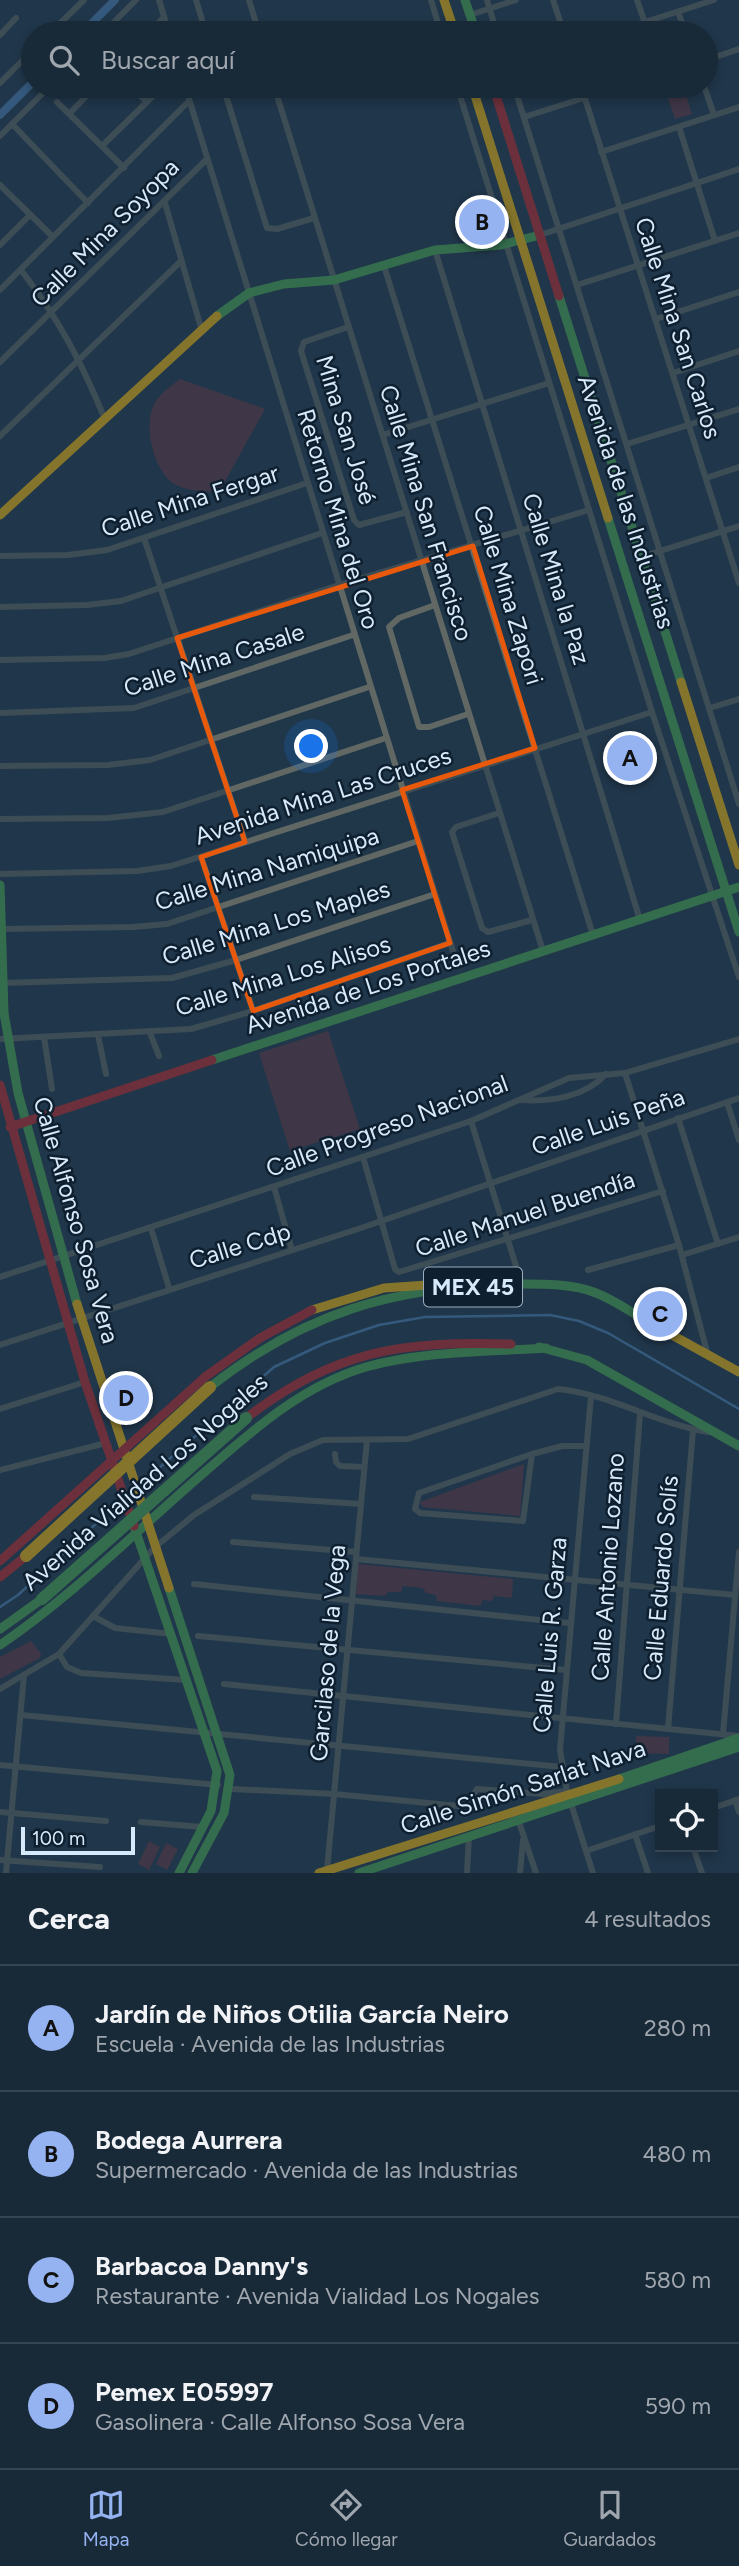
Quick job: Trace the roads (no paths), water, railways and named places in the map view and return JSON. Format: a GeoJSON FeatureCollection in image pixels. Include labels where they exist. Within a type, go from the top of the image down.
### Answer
{"type":"FeatureCollection","features":[{"type":"Feature","properties":{"kind":"main road"},"geometry":{"type":"LineString","coordinates":[[444,0],[451,21]]}},
{"type":"Feature","properties":{"kind":"main road"},"geometry":{"type":"LineString","coordinates":[[465,0],[472,21]]}},
{"type":"Feature","properties":{"kind":"main road","name":"Avenida de las Industrias"},"geometry":{"type":"LineString","coordinates":[[476,98],[733,889],[739,932]]}},
{"type":"Feature","properties":{"kind":"main road","name":"Avenida de las Industrias"},"geometry":{"type":"LineString","coordinates":[[497,98],[739,865]]}},
{"type":"Feature","properties":{"kind":"main road"},"geometry":{"type":"LineString","coordinates":[[0,515],[201,327],[249,293],[284,284],[334,280],[435,250],[506,244],[540,235]]}},
{"type":"Feature","properties":{"kind":"main road","name":"Calle Alfonso Sosa Vera"},"geometry":{"type":"LineString","coordinates":[[0,885],[4,1038],[79,1317],[106,1443],[150,1552],[232,1789]]}},
{"type":"Feature","properties":{"kind":"main road","name":"Avenida de Los Portales"},"geometry":{"type":"LineString","coordinates":[[5,1128],[733,889]]}},
{"type":"Feature","properties":{"kind":"main road","name":"Calle Alfonso Sosa Vera"},"geometry":{"type":"LineString","coordinates":[[0,1085],[5,1128],[49,1260],[85,1382],[97,1393],[121,1449],[140,1525]]}},
{"type":"Feature","properties":{"kind":"main road","name":"Avenida Vialidad Los Nogales"},"geometry":{"type":"LineString","coordinates":[[0,1577],[241,1362],[305,1325],[373,1303],[470,1287],[521,1282],[569,1286],[595,1292],[739,1372]]}},
{"type":"Feature","properties":{"kind":"main road"},"geometry":{"type":"LineString","coordinates":[[0,1561],[121,1449],[237,1351],[284,1324],[368,1292],[441,1283],[470,1287]]}},
{"type":"Feature","properties":{"kind":"main road","name":"Avenida Vialidad Los Nogales"},"geometry":{"type":"LineString","coordinates":[[0,1629],[42,1599],[246,1418],[282,1390],[313,1372],[376,1350],[447,1342],[546,1348],[587,1360],[739,1446]]}},
{"type":"Feature","properties":{"kind":"main road"},"geometry":{"type":"LineString","coordinates":[[0,1644],[50,1611],[140,1525],[268,1417],[296,1399],[340,1377],[382,1362],[415,1356],[546,1348]]}},
{"type":"Feature","properties":{"kind":"main road","name":"Calle Alfonso Sosa Vera"},"geometry":{"type":"LineString","coordinates":[[150,1552],[186,1680],[212,1735],[218,1785]]}},
{"type":"Feature","properties":{"kind":"main road","name":"Calle Simón Sarlat Nava"},"geometry":{"type":"LineString","coordinates":[[359,1873],[518,1819],[569,1796],[739,1737]]}},
{"type":"Feature","properties":{"kind":"main road","name":"Calle Simón Sarlat Nava"},"geometry":{"type":"LineString","coordinates":[[323,1872],[739,1746]]}},
{"type":"Feature","properties":{"kind":"main road"},"geometry":{"type":"LineString","coordinates":[[179,1873],[213,1806],[218,1785]]}},
{"type":"Feature","properties":{"kind":"main road"},"geometry":{"type":"LineString","coordinates":[[192,1873],[223,1815],[232,1789]]}},
{"type":"Feature","properties":{"kind":"street"},"geometry":{"type":"LineString","coordinates":[[62,21],[84,0]]}},
{"type":"Feature","properties":{"kind":"street"},"geometry":{"type":"LineString","coordinates":[[115,21],[136,0]]}},
{"type":"Feature","properties":{"kind":"street"},"geometry":{"type":"LineString","coordinates":[[159,0],[165,21]]}},
{"type":"Feature","properties":{"kind":"street"},"geometry":{"type":"LineString","coordinates":[[196,0],[202,21]]}},
{"type":"Feature","properties":{"kind":"street"},"geometry":{"type":"LineString","coordinates":[[249,0],[255,21]]}},
{"type":"Feature","properties":{"kind":"street"},"geometry":{"type":"LineString","coordinates":[[431,0],[437,21]]}},
{"type":"Feature","properties":{"kind":"street"},"geometry":{"type":"LineString","coordinates":[[486,0],[494,21]]}},
{"type":"Feature","properties":{"kind":"street"},"geometry":{"type":"LineString","coordinates":[[470,15],[516,0]]}},
{"type":"Feature","properties":{"kind":"street"},"geometry":{"type":"LineString","coordinates":[[553,0],[560,21]]}},
{"type":"Feature","properties":{"kind":"street"},"geometry":{"type":"LineString","coordinates":[[637,0],[644,21]]}},
{"type":"Feature","properties":{"kind":"street"},"geometry":{"type":"LineString","coordinates":[[651,21],[714,0]]}},
{"type":"Feature","properties":{"kind":"street"},"geometry":{"type":"LineString","coordinates":[[678,12],[681,21]]}},
{"type":"Feature","properties":{"kind":"street"},"geometry":{"type":"LineString","coordinates":[[160,21],[164,17]]}},
{"type":"Feature","properties":{"kind":"street"},"geometry":{"type":"LineString","coordinates":[[0,36],[16,19]]}},
{"type":"Feature","properties":{"kind":"street"},"geometry":{"type":"LineString","coordinates":[[0,21],[7,28]]}},
{"type":"Feature","properties":{"kind":"street"},"geometry":{"type":"LineString","coordinates":[[718,56],[739,49]]}},
{"type":"Feature","properties":{"kind":"street"},"geometry":{"type":"LineString","coordinates":[[0,83],[21,62]]}},
{"type":"Feature","properties":{"kind":"street"},"geometry":{"type":"LineString","coordinates":[[0,136],[38,98]]}},
{"type":"Feature","properties":{"kind":"street"},"geometry":{"type":"LineString","coordinates":[[70,113],[84,98]]}},
{"type":"Feature","properties":{"kind":"street"},"geometry":{"type":"LineString","coordinates":[[143,98],[147,102]]}},
{"type":"Feature","properties":{"kind":"street"},"geometry":{"type":"LineString","coordinates":[[102,146],[151,98]]}},
{"type":"Feature","properties":{"kind":"street","name":"Retorno Mina del Oro"},"geometry":{"type":"LineString","coordinates":[[188,98],[321,533],[457,964]]}},
{"type":"Feature","properties":{"kind":"street"},"geometry":{"type":"LineString","coordinates":[[227,98],[267,228],[277,229],[314,218]]}},
{"type":"Feature","properties":{"kind":"street","name":"Calle Mina San Francisco"},"geometry":{"type":"LineString","coordinates":[[278,98],[543,951]]}},
{"type":"Feature","properties":{"kind":"street","name":"Avenida de las Industrias"},"geometry":{"type":"LineString","coordinates":[[461,98],[652,712],[739,977]]}},
{"type":"Feature","properties":{"kind":"street","name":"Avenida de las Industrias"},"geometry":{"type":"LineString","coordinates":[[518,98],[739,804]]}},
{"type":"Feature","properties":{"kind":"street"},"geometry":{"type":"LineString","coordinates":[[524,117],[584,98]]}},
{"type":"Feature","properties":{"kind":"street","name":"Calle Mina San Carlos"},"geometry":{"type":"LineString","coordinates":[[584,98],[739,583]]}},
{"type":"Feature","properties":{"kind":"street"},"geometry":{"type":"LineString","coordinates":[[709,98],[715,115]]}},
{"type":"Feature","properties":{"kind":"street"},"geometry":{"type":"LineString","coordinates":[[0,290],[189,101]]}},
{"type":"Feature","properties":{"kind":"street"},"geometry":{"type":"LineString","coordinates":[[57,102],[124,168]]}},
{"type":"Feature","properties":{"kind":"street"},"geometry":{"type":"LineString","coordinates":[[601,152],[739,107]]}},
{"type":"Feature","properties":{"kind":"street"},"geometry":{"type":"LineString","coordinates":[[12,124],[88,203]]}},
{"type":"Feature","properties":{"kind":"street"},"geometry":{"type":"LineString","coordinates":[[679,127],[715,241]]}},
{"type":"Feature","properties":{"kind":"street","name":"Calle Mina Soyopa"},"geometry":{"type":"LineString","coordinates":[[0,362],[207,159]]}},
{"type":"Feature","properties":{"kind":"street"},"geometry":{"type":"LineString","coordinates":[[540,235],[739,169]]}},
{"type":"Feature","properties":{"kind":"street"},"geometry":{"type":"LineString","coordinates":[[0,185],[53,237]]}},
{"type":"Feature","properties":{"kind":"street"},"geometry":{"type":"LineString","coordinates":[[165,203],[201,327]]}},
{"type":"Feature","properties":{"kind":"street"},"geometry":{"type":"LineString","coordinates":[[0,245],[30,215]]}},
{"type":"Feature","properties":{"kind":"street"},"geometry":{"type":"LineString","coordinates":[[577,285],[739,233]]}},
{"type":"Feature","properties":{"kind":"street","name":"Calle Mina la Paz"},"geometry":{"type":"LineString","coordinates":[[435,250],[640,920]]}},
{"type":"Feature","properties":{"kind":"street"},"geometry":{"type":"LineString","coordinates":[[0,436],[180,262]]}},
{"type":"Feature","properties":{"kind":"street","name":"Calle Mina Zapori"},"geometry":{"type":"LineString","coordinates":[[384,266],[593,935]]}},
{"type":"Feature","properties":{"kind":"street"},"geometry":{"type":"LineString","coordinates":[[21,270],[53,312],[80,358],[104,416]]}},
{"type":"Feature","properties":{"kind":"street"},"geometry":{"type":"LineString","coordinates":[[656,319],[739,292]]}},
{"type":"Feature","properties":{"kind":"street","name":"Mina San José"},"geometry":{"type":"LineString","coordinates":[[348,327],[304,342],[301,347],[354,520],[359,525],[407,512]]}},
{"type":"Feature","properties":{"kind":"street"},"geometry":{"type":"LineString","coordinates":[[673,373],[739,351]]}},
{"type":"Feature","properties":{"kind":"street"},"geometry":{"type":"LineString","coordinates":[[383,435],[549,383]]}},
{"type":"Feature","properties":{"kind":"street"},"geometry":{"type":"LineString","coordinates":[[626,444],[739,409]]}},
{"type":"Feature","properties":{"kind":"street"},"geometry":{"type":"LineString","coordinates":[[706,478],[739,467]]}},
{"type":"Feature","properties":{"kind":"street","name":"Calle Mina Fergar"},"geometry":{"type":"LineString","coordinates":[[0,556],[68,555],[107,551],[307,484]]}},
{"type":"Feature","properties":{"kind":"street"},"geometry":{"type":"LineString","coordinates":[[0,660],[116,657],[339,585],[589,510]]}},
{"type":"Feature","properties":{"kind":"street"},"geometry":{"type":"LineString","coordinates":[[641,557],[739,526]]}},
{"type":"Feature","properties":{"kind":"street"},"geometry":{"type":"LineString","coordinates":[[0,607],[105,604],[161,589],[321,533]]}},
{"type":"Feature","properties":{"kind":"street"},"geometry":{"type":"LineString","coordinates":[[144,538],[245,842]]}},
{"type":"Feature","properties":{"kind":"street"},"geometry":{"type":"LineString","coordinates":[[435,605],[398,618],[389,626],[415,714],[419,727],[423,728],[468,713]]}},
{"type":"Feature","properties":{"kind":"street","name":"Calle Mina Casale"},"geometry":{"type":"LineString","coordinates":[[0,713],[117,710],[194,689],[353,635]]}},
{"type":"Feature","properties":{"kind":"street"},"geometry":{"type":"LineString","coordinates":[[0,766],[129,764],[171,754],[211,738],[369,687]]}},
{"type":"Feature","properties":{"kind":"street"},"geometry":{"type":"LineString","coordinates":[[710,708],[739,699]]}},
{"type":"Feature","properties":{"kind":"street","name":"Avenida Mina Las Cruces"},"geometry":{"type":"LineString","coordinates":[[0,874],[137,871],[201,857],[484,763],[652,712]]}},
{"type":"Feature","properties":{"kind":"street"},"geometry":{"type":"LineString","coordinates":[[0,819],[145,815],[228,791],[386,738]]}},
{"type":"Feature","properties":{"kind":"street"},"geometry":{"type":"LineString","coordinates":[[499,813],[452,830],[463,868],[483,930],[488,932],[533,920]]}},
{"type":"Feature","properties":{"kind":"street","name":"Calle Mina Namiquipa"},"geometry":{"type":"LineString","coordinates":[[1,929],[167,924],[418,841]]}},
{"type":"Feature","properties":{"kind":"street"},"geometry":{"type":"LineString","coordinates":[[201,857],[253,1011]]}},
{"type":"Feature","properties":{"kind":"street","name":"Calle Mina Los Maples"},"geometry":{"type":"LineString","coordinates":[[2,983],[157,980],[236,960],[435,894]]}},
{"type":"Feature","properties":{"kind":"street","name":"Calle Mina Los Alisos"},"geometry":{"type":"LineString","coordinates":[[4,1038],[191,1029],[253,1011],[450,943]]}},
{"type":"Feature","properties":{"kind":"street"},"geometry":{"type":"LineString","coordinates":[[150,1033],[159,1056]]}},
{"type":"Feature","properties":{"kind":"street"},"geometry":{"type":"LineString","coordinates":[[98,1035],[106,1074]]}},
{"type":"Feature","properties":{"kind":"street"},"geometry":{"type":"LineString","coordinates":[[44,1037],[52,1088]]}},
{"type":"Feature","properties":{"kind":"street","name":"Calle Progreso Nacional"},"geometry":{"type":"LineString","coordinates":[[0,1277],[471,1121],[569,1079],[625,1073],[739,1039]]}},
{"type":"Feature","properties":{"kind":"street"},"geometry":{"type":"LineString","coordinates":[[625,1073],[682,1255],[707,1352]]}},
{"type":"Feature","properties":{"kind":"street"},"geometry":{"type":"LineString","coordinates":[[519,1100],[560,1098],[583,1091],[606,1074]]}},
{"type":"Feature","properties":{"kind":"street","name":"Calle Luis Peña"},"geometry":{"type":"LineString","coordinates":[[490,1182],[739,1098]]}},
{"type":"Feature","properties":{"kind":"street"},"geometry":{"type":"LineString","coordinates":[[727,1102],[739,1140]]}},
{"type":"Feature","properties":{"kind":"street"},"geometry":{"type":"LineString","coordinates":[[678,1118],[718,1244]]}},
{"type":"Feature","properties":{"kind":"street"},"geometry":{"type":"LineString","coordinates":[[471,1121],[521,1282]]}},
{"type":"Feature","properties":{"kind":"street"},"geometry":{"type":"LineString","coordinates":[[363,1157],[381,1220]]}},
{"type":"Feature","properties":{"kind":"street","name":"Calle Cdp"},"geometry":{"type":"LineString","coordinates":[[0,1345],[490,1182]]}},
{"type":"Feature","properties":{"kind":"street"},"geometry":{"type":"LineString","coordinates":[[274,1187],[292,1250]]}},
{"type":"Feature","properties":{"kind":"street","name":"Calle Manuel Buendía"},"geometry":{"type":"LineString","coordinates":[[381,1220],[395,1269],[399,1272],[663,1191]]}},
{"type":"Feature","properties":{"kind":"street"},"geometry":{"type":"LineString","coordinates":[[151,1228],[169,1288]]}},
{"type":"Feature","properties":{"kind":"street"},"geometry":{"type":"LineString","coordinates":[[682,1255],[739,1237]]}},
{"type":"Feature","properties":{"kind":"street"},"geometry":{"type":"LineString","coordinates":[[588,1270],[679,1245]]}},
{"type":"Feature","properties":{"kind":"street"},"geometry":{"type":"LineString","coordinates":[[0,1409],[85,1382]]}},
{"type":"Feature","properties":{"kind":"street","name":"Avenida Vialidad Los Nogales"},"geometry":{"type":"LineString","coordinates":[[0,1689],[59,1654],[150,1552],[226,1492],[290,1454],[323,1440],[408,1439],[558,1389],[591,1396],[693,1430],[714,1433]]}},
{"type":"Feature","properties":{"kind":"street","name":"Calle Luis R. Garza"},"geometry":{"type":"LineString","coordinates":[[591,1396],[569,1623],[562,1718],[562,1767],[593,1873]]}},
{"type":"Feature","properties":{"kind":"street","name":"Calle Antonio Lozano"},"geometry":{"type":"LineString","coordinates":[[616,1724],[639,1414]]}},
{"type":"Feature","properties":{"kind":"street","name":"Calle Eduardo Solís"},"geometry":{"type":"LineString","coordinates":[[668,1729],[693,1430]]}},
{"type":"Feature","properties":{"kind":"street","name":"Garcilaso de la Vega"},"geometry":{"type":"LineString","coordinates":[[323,1872],[334,1794],[367,1440]]}},
{"type":"Feature","properties":{"kind":"street"},"geometry":{"type":"LineString","coordinates":[[0,1470],[106,1443]]}},
{"type":"Feature","properties":{"kind":"street"},"geometry":{"type":"LineString","coordinates":[[532,1454],[523,1521],[421,1513],[415,1510],[418,1494],[532,1454],[562,1446],[586,1446]]}},
{"type":"Feature","properties":{"kind":"street"},"geometry":{"type":"LineString","coordinates":[[335,1454],[336,1462],[341,1466],[364,1467]]}},
{"type":"Feature","properties":{"kind":"street"},"geometry":{"type":"LineString","coordinates":[[254,1497],[361,1504]]}},
{"type":"Feature","properties":{"kind":"street"},"geometry":{"type":"LineString","coordinates":[[233,1542],[735,1595]]}},
{"type":"Feature","properties":{"kind":"street"},"geometry":{"type":"LineString","coordinates":[[723,1734],[739,1552]]}},
{"type":"Feature","properties":{"kind":"street"},"geometry":{"type":"LineString","coordinates":[[194,1584],[569,1623]]}},
{"type":"Feature","properties":{"kind":"street"},"geometry":{"type":"LineString","coordinates":[[93,1616],[115,1628],[171,1634]]}},
{"type":"Feature","properties":{"kind":"street"},"geometry":{"type":"LineString","coordinates":[[198,1636],[566,1670]]}},
{"type":"Feature","properties":{"kind":"street"},"geometry":{"type":"LineString","coordinates":[[59,1654],[66,1667],[81,1673],[186,1680]]}},
{"type":"Feature","properties":{"kind":"street"},"geometry":{"type":"LineString","coordinates":[[6,1873],[4,1860],[12,1813],[24,1675]]}},
{"type":"Feature","properties":{"kind":"street"},"geometry":{"type":"LineString","coordinates":[[224,1684],[739,1737]]}},
{"type":"Feature","properties":{"kind":"street"},"geometry":{"type":"LineString","coordinates":[[21,1716],[562,1767]]}},
{"type":"Feature","properties":{"kind":"street"},"geometry":{"type":"LineString","coordinates":[[0,1765],[218,1785]]}},
{"type":"Feature","properties":{"kind":"street"},"geometry":{"type":"LineString","coordinates":[[232,1789],[334,1794],[463,1806],[477,1789],[569,1796]]}},
{"type":"Feature","properties":{"kind":"street"},"geometry":{"type":"LineString","coordinates":[[718,1806],[737,1799],[739,1812]]}},
{"type":"Feature","properties":{"kind":"street"},"geometry":{"type":"LineString","coordinates":[[0,1812],[106,1821]]}},
{"type":"Feature","properties":{"kind":"street"},"geometry":{"type":"LineString","coordinates":[[518,1819],[536,1873]]}},
{"type":"Feature","properties":{"kind":"street"},"geometry":{"type":"LineString","coordinates":[[141,1822],[202,1826]]}},
{"type":"Feature","properties":{"kind":"street"},"geometry":{"type":"LineString","coordinates":[[586,1851],[655,1828]]}},
{"type":"Feature","properties":{"kind":"street"},"geometry":{"type":"LineString","coordinates":[[520,1873],[523,1834]]}},
{"type":"Feature","properties":{"kind":"street"},"geometry":{"type":"LineString","coordinates":[[635,1834],[648,1873]]}},
{"type":"Feature","properties":{"kind":"street"},"geometry":{"type":"LineString","coordinates":[[467,1873],[470,1836]]}},
{"type":"Feature","properties":{"kind":"street"},"geometry":{"type":"LineString","coordinates":[[695,1852],[702,1873]]}},
{"type":"Feature","properties":{"kind":"street"},"geometry":{"type":"LineString","coordinates":[[4,1860],[100,1867]]}},
{"type":"Feature","properties":{"kind":"waterway"},"geometry":{"type":"LineString","coordinates":[[94,21],[115,0]]}},
{"type":"Feature","properties":{"kind":"waterway"},"geometry":{"type":"LineString","coordinates":[[0,115],[21,94]]}},
{"type":"Feature","properties":{"kind":"waterway"},"geometry":{"type":"LineString","coordinates":[[126,1497],[274,1367],[325,1343],[379,1325],[425,1317],[550,1315],[579,1321],[608,1333],[739,1409]]}},
{"type":"Feature","properties":{"kind":"waterway"},"geometry":{"type":"LineString","coordinates":[[0,1607],[18,1595],[121,1501]]}},
{"type":"Feature","properties":{"kind":"place","name":"Bodega Aurrera"},"geometry":{"type":"Point","coordinates":[482,222]}},
{"type":"Feature","properties":{"kind":"place","name":"Jardín de Niños Otilia García Neiro"},"geometry":{"type":"Point","coordinates":[630,758]}},
{"type":"Feature","properties":{"kind":"place","name":"Barbacoa Danny's"},"geometry":{"type":"Point","coordinates":[660,1314]}},
{"type":"Feature","properties":{"kind":"place","name":"Pemex E05997"},"geometry":{"type":"Point","coordinates":[126,1398]}}]}
